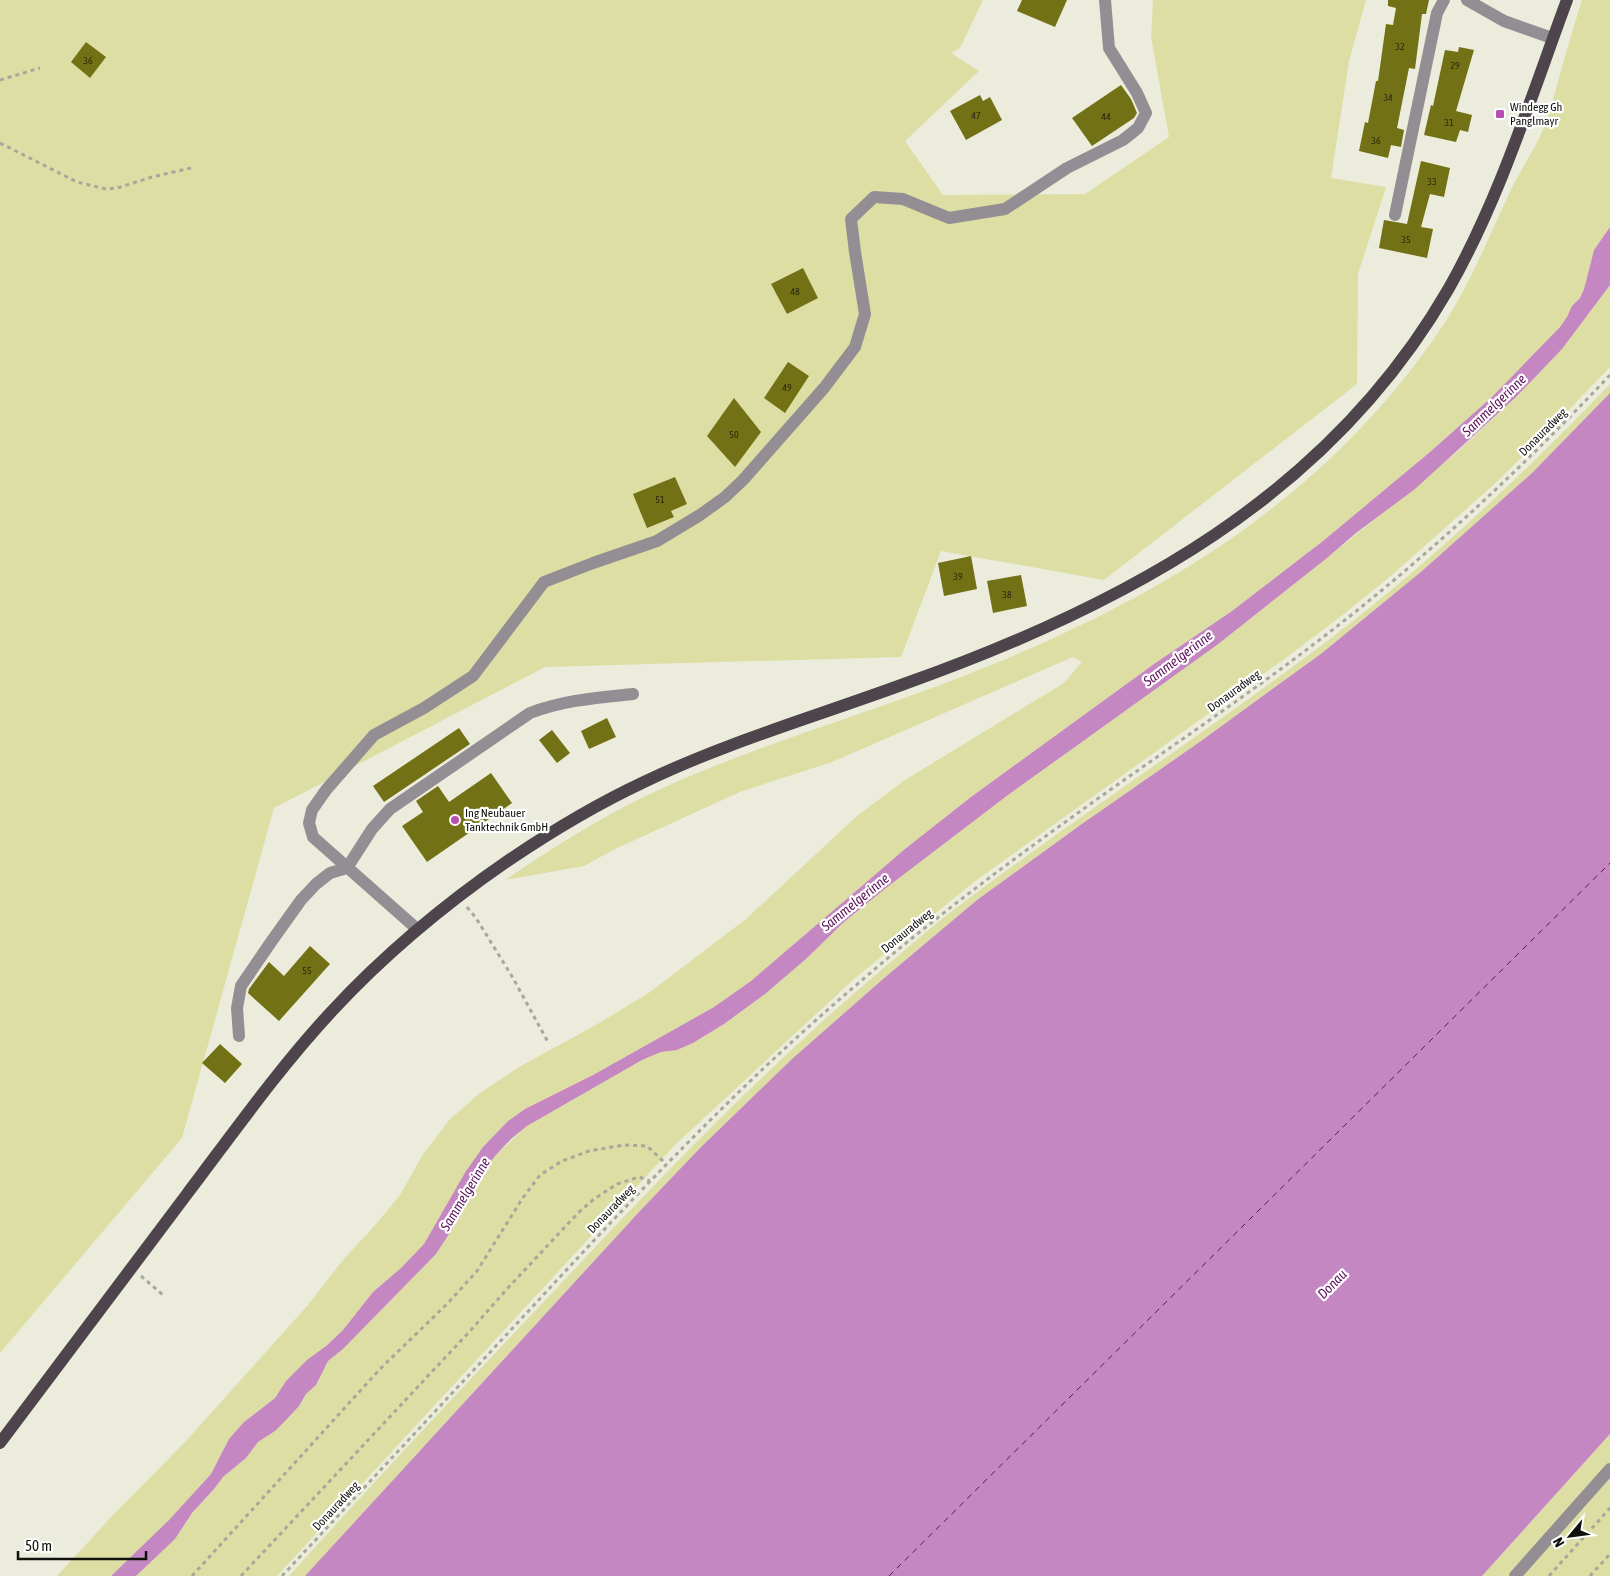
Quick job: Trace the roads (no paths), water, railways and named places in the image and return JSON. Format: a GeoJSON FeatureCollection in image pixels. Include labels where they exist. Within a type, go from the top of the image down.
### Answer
{"type":"FeatureCollection","features":[{"type":"Feature","properties":{"kind":"main road"},"geometry":{"type":"LineString","coordinates":[[0,1443],[272,1081],[303,1044],[385,957],[417,929],[482,879],[540,839],[643,782],[753,738],[945,669],[1054,624],[1102,601],[1213,536],[1272,494],[1329,442],[1375,393],[1423,328],[1448,290],[1492,199],[1567,0]]}},
{"type":"Feature","properties":{"kind":"street"},"geometry":{"type":"LineString","coordinates":[[417,929],[313,837],[309,822],[312,810],[326,790],[374,735],[424,708],[473,676],[544,582],[657,541],[700,515],[725,497],[743,480],[824,388],[855,347],[864,314],[854,252],[851,219],[874,197],[903,199],[949,218],[1005,209],[1067,168],[1123,140],[1138,128],[1146,112],[1109,48],[1105,0]]}},
{"type":"Feature","properties":{"kind":"street"},"geometry":{"type":"LineString","coordinates":[[1395,215],[1437,13],[1444,0]]}},
{"type":"Feature","properties":{"kind":"street"},"geometry":{"type":"LineString","coordinates":[[1467,0],[1504,21],[1552,38]]}},
{"type":"Feature","properties":{"kind":"street"},"geometry":{"type":"LineString","coordinates":[[239,1036],[237,1008],[240,986],[301,900],[330,873],[348,868],[372,829],[390,809],[530,713],[562,703],[587,698],[633,694]]}},
{"type":"Feature","properties":{"kind":"street"},"geometry":{"type":"LineString","coordinates":[[1515,1576],[1610,1469]]}},
{"type":"Feature","properties":{"kind":"water","name":"Sammelgerinne"},"geometry":{"type":"Polygon","coordinates":[[[1610,227],[1610,285],[1562,349],[1516,397],[1415,489],[1356,533],[1217,645],[1008,795],[886,888],[844,922],[806,959],[765,994],[724,1024],[693,1043],[677,1050],[661,1052],[642,1060],[527,1126],[511,1139],[481,1175],[436,1254],[343,1349],[328,1361],[316,1385],[306,1394],[299,1406],[275,1431],[258,1442],[246,1458],[223,1477],[192,1513],[175,1539],[137,1575],[111,1576],[169,1520],[211,1474],[229,1439],[244,1422],[275,1398],[286,1381],[307,1360],[343,1330],[373,1292],[401,1268],[424,1244],[466,1171],[483,1147],[508,1121],[525,1109],[593,1075],[714,1007],[751,981],[905,849],[971,797],[1154,664],[1232,611],[1323,541],[1430,452],[1493,396],[1560,327],[1572,306],[1580,298],[1594,250],[1610,227]]]}},
{"type":"Feature","properties":{"kind":"water","name":"Donau"},"geometry":{"type":"Polygon","coordinates":[[[1610,393],[1610,1434],[1482,1576],[305,1576],[639,1212],[700,1148],[792,1059],[977,900],[1322,653],[1422,571],[1532,473],[1610,393]]]}},
{"type":"Feature","properties":{"kind":"place","name":"Windegg Gh Panglmayr"},"geometry":{"type":"Point","coordinates":[1500,114]}},
{"type":"Feature","properties":{"kind":"place","name":"Ing Neubauer Tanktechnik GmbH"},"geometry":{"type":"Point","coordinates":[455,820]}}]}
